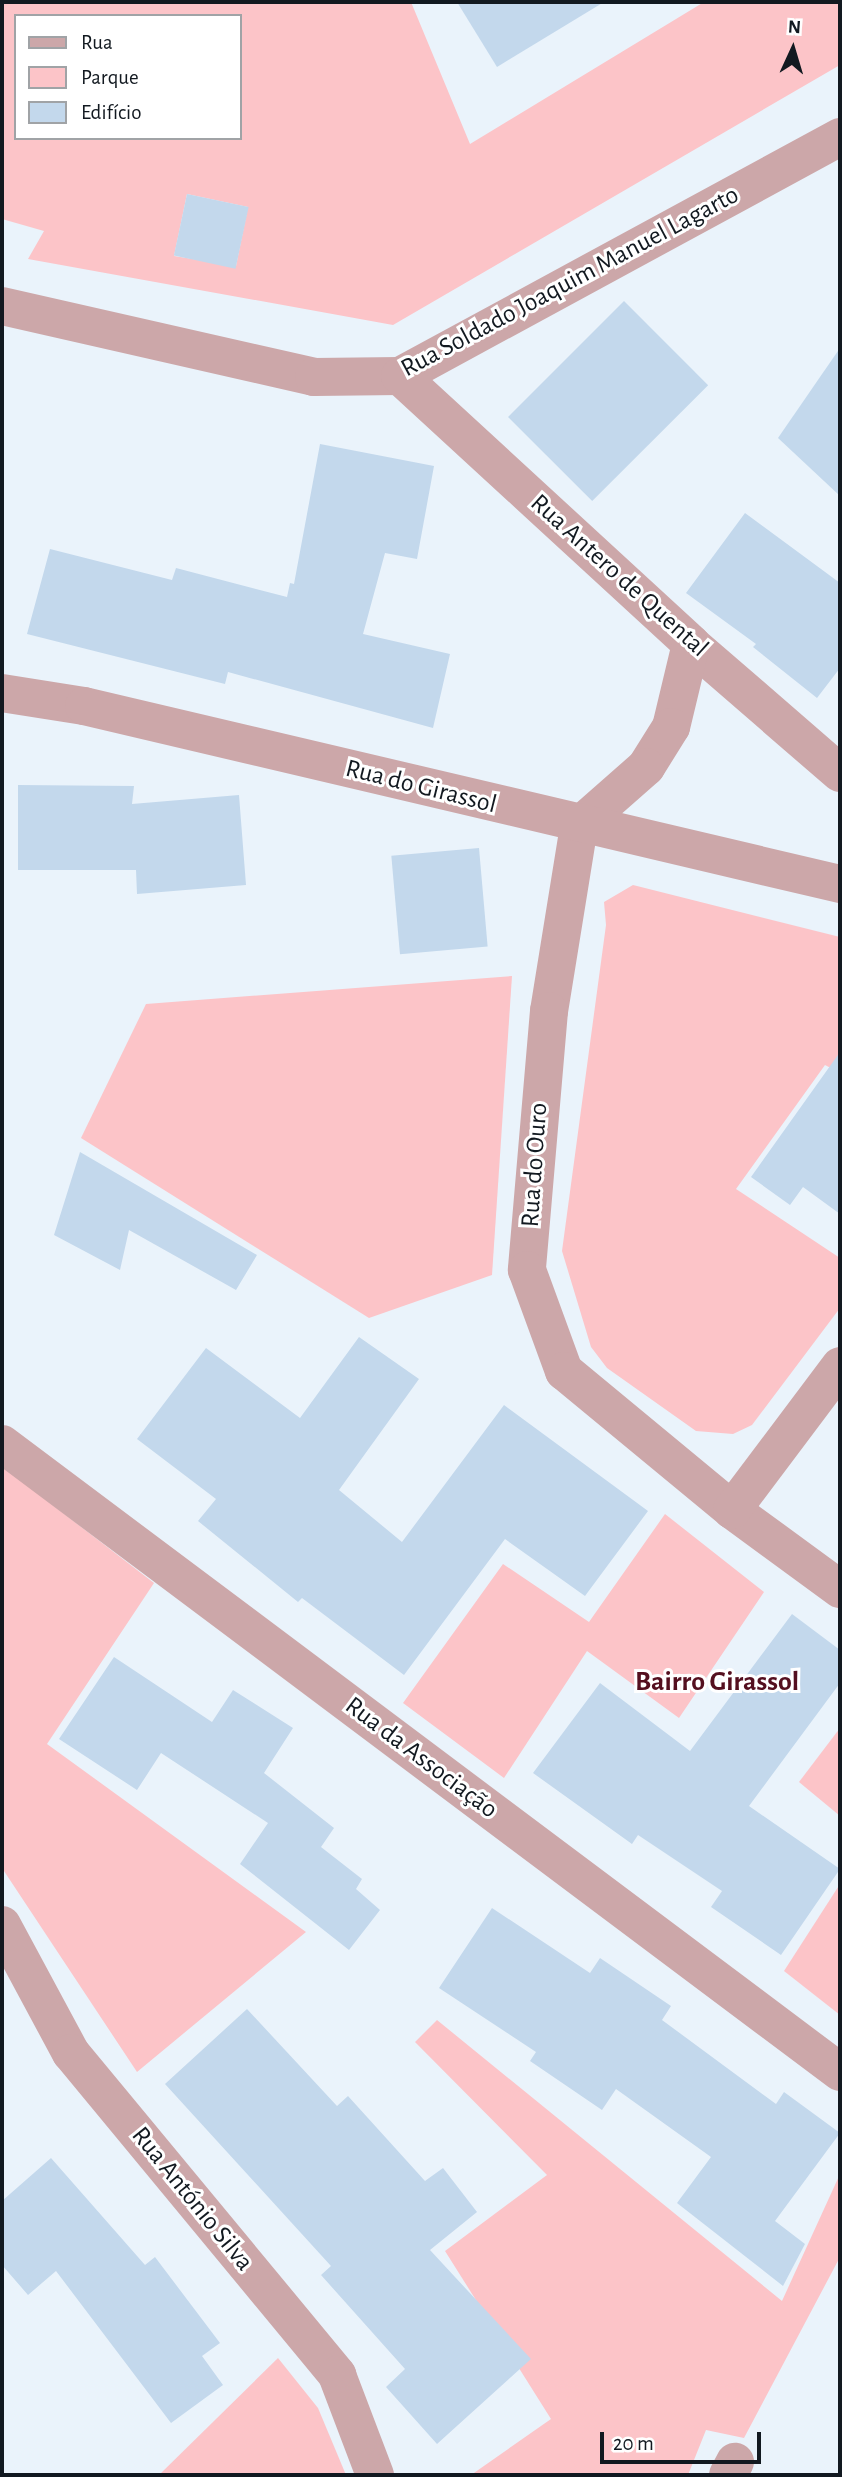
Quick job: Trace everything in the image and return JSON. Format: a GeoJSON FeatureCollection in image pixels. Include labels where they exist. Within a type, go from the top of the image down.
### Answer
{"type":"FeatureCollection","features":[{"type":"Feature","properties":{"kind":"street","name":"Rua Soldado Joaquim Manuel Lagarto"},"geometry":{"type":"LineString","coordinates":[[2,306],[314,377],[400,376],[840,137]]}},
{"type":"Feature","properties":{"kind":"street","name":"Rua Antero de Quental"},"geometry":{"type":"LineString","coordinates":[[400,376],[691,644],[840,773]]}},
{"type":"Feature","properties":{"kind":"street"},"geometry":{"type":"LineString","coordinates":[[579,826],[646,768],[671,727],[691,644]]}},
{"type":"Feature","properties":{"kind":"street","name":"Rua do Girassol"},"geometry":{"type":"LineString","coordinates":[[2,693],[84,706],[579,826],[840,884]]}},
{"type":"Feature","properties":{"kind":"street","name":"Rua do Ouro"},"geometry":{"type":"LineString","coordinates":[[579,826],[549,1011],[527,1270],[565,1371],[732,1510],[840,1589]]}},
{"type":"Feature","properties":{"kind":"street"},"geometry":{"type":"LineString","coordinates":[[732,1510],[840,1366]]}},
{"type":"Feature","properties":{"kind":"street","name":"Rua da Associação"},"geometry":{"type":"LineString","coordinates":[[2,1444],[840,2072]]}},
{"type":"Feature","properties":{"kind":"street","name":"Rua António Silva"},"geometry":{"type":"LineString","coordinates":[[2,1925],[71,2053],[337,2375],[375,2475]]}},
{"type":"Feature","properties":{"kind":"green space"},"geometry":{"type":"Polygon","coordinates":[[[2,2],[411,2],[470,144],[704,2],[840,2],[840,65],[393,325],[28,259],[44,231],[2,219],[2,2]],[[187,194],[174,256],[236,266],[248,207],[187,194]]]}},
{"type":"Feature","properties":{"kind":"green space"},"geometry":{"type":"Polygon","coordinates":[[[633,885],[840,937],[840,1073],[825,1065],[736,1189],[840,1258],[840,1308],[752,1425],[733,1434],[696,1431],[607,1368],[591,1347],[562,1251],[606,925],[604,902],[633,885]]]}},
{"type":"Feature","properties":{"kind":"green space"},"geometry":{"type":"Polygon","coordinates":[[[512,976],[492,1275],[369,1318],[81,1138],[146,1004],[512,976]]]}},
{"type":"Feature","properties":{"kind":"green space"},"geometry":{"type":"Polygon","coordinates":[[[2,1466],[154,1583],[47,1744],[306,1932],[137,2072],[2,1868],[2,1466]]]}},
{"type":"Feature","properties":{"kind":"green space"},"geometry":{"type":"Polygon","coordinates":[[[665,1514],[764,1592],[679,1718],[587,1651],[504,1778],[403,1703],[503,1564],[589,1622],[665,1514]]]}},
{"type":"Feature","properties":{"kind":"green space"},"geometry":{"type":"Polygon","coordinates":[[[840,1728],[840,1816],[799,1782],[840,1728]]]}},
{"type":"Feature","properties":{"kind":"green space"},"geometry":{"type":"Polygon","coordinates":[[[840,1884],[840,2015],[784,1971],[840,1884]]]}},
{"type":"Feature","properties":{"kind":"green space"},"geometry":{"type":"Polygon","coordinates":[[[437,2020],[782,2301],[840,2174],[840,2257],[744,2438],[706,2430],[688,2475],[471,2475],[551,2419],[445,2251],[547,2175],[415,2042],[437,2020]]]}},
{"type":"Feature","properties":{"kind":"green space"},"geometry":{"type":"Polygon","coordinates":[[[278,2358],[318,2408],[346,2475],[159,2475],[278,2358]]]}},
{"type":"Feature","properties":{"kind":"building"},"geometry":{"type":"Polygon","coordinates":[[[457,2],[604,2],[497,67],[457,2]]]}},
{"type":"Feature","properties":{"kind":"building"},"geometry":{"type":"Polygon","coordinates":[[[187,194],[249,207],[236,269],[174,256],[187,194]]]}},
{"type":"Feature","properties":{"kind":"building"},"geometry":{"type":"Polygon","coordinates":[[[624,301],[708,385],[592,501],[508,417],[624,301]]]}},
{"type":"Feature","properties":{"kind":"building"},"geometry":{"type":"Polygon","coordinates":[[[840,348],[840,496],[778,438],[840,348]]]}},
{"type":"Feature","properties":{"kind":"building"},"geometry":{"type":"Polygon","coordinates":[[[320,444],[434,466],[417,559],[385,553],[363,634],[450,654],[433,728],[228,672],[225,684],[27,634],[50,549],[172,580],[176,568],[287,597],[290,583],[294,584],[320,444]]]}},
{"type":"Feature","properties":{"kind":"building"},"geometry":{"type":"Polygon","coordinates":[[[745,513],[840,583],[840,668],[817,698],[753,647],[756,644],[686,593],[745,513]]]}},
{"type":"Feature","properties":{"kind":"building"},"geometry":{"type":"Polygon","coordinates":[[[18,785],[134,786],[132,804],[239,795],[246,885],[137,894],[136,870],[18,870],[18,785]]]}},
{"type":"Feature","properties":{"kind":"building"},"geometry":{"type":"Polygon","coordinates":[[[479,848],[488,947],[400,954],[391,856],[479,848]]]}},
{"type":"Feature","properties":{"kind":"building"},"geometry":{"type":"Polygon","coordinates":[[[840,1052],[840,1214],[803,1187],[790,1205],[751,1177],[840,1052]]]}},
{"type":"Feature","properties":{"kind":"building"},"geometry":{"type":"Polygon","coordinates":[[[80,1152],[257,1255],[236,1290],[129,1230],[120,1270],[54,1235],[80,1152]]]}},
{"type":"Feature","properties":{"kind":"building"},"geometry":{"type":"Polygon","coordinates":[[[359,1337],[419,1379],[339,1490],[402,1542],[504,1405],[648,1511],[585,1596],[505,1539],[404,1675],[302,1598],[298,1602],[198,1521],[216,1499],[137,1439],[206,1348],[300,1418],[359,1337]]]}},
{"type":"Feature","properties":{"kind":"building"},"geometry":{"type":"Polygon","coordinates":[[[792,1614],[840,1650],[840,1683],[749,1806],[840,1869],[781,1955],[711,1907],[722,1891],[638,1835],[632,1844],[533,1773],[600,1683],[690,1751],[792,1614]]]}},
{"type":"Feature","properties":{"kind":"building"},"geometry":{"type":"Polygon","coordinates":[[[114,1657],[212,1722],[233,1690],[293,1728],[264,1773],[334,1828],[321,1847],[362,1879],[356,1889],[380,1910],[349,1950],[240,1864],[268,1823],[161,1753],[137,1790],[59,1739],[114,1657]]]}},
{"type":"Feature","properties":{"kind":"building"},"geometry":{"type":"Polygon","coordinates":[[[492,1908],[590,1973],[600,1958],[671,2006],[662,2020],[776,2104],[784,2092],[840,2133],[775,2221],[805,2244],[783,2286],[677,2203],[711,2157],[616,2089],[602,2110],[530,2061],[536,2052],[439,1988],[492,1908]]]}},
{"type":"Feature","properties":{"kind":"building"},"geometry":{"type":"Polygon","coordinates":[[[247,2009],[337,2106],[348,2096],[425,2181],[443,2168],[477,2212],[430,2250],[531,2359],[437,2444],[386,2387],[405,2369],[321,2275],[331,2266],[165,2084],[247,2009]]]}},
{"type":"Feature","properties":{"kind":"building"},"geometry":{"type":"Polygon","coordinates":[[[51,2158],[145,2265],[155,2257],[220,2343],[202,2356],[223,2385],[171,2423],[56,2271],[28,2295],[2,2265],[2,2201],[51,2158]]]}},
{"type":"Feature","properties":{"kind":"district","name":"Bairro Girassol"},"geometry":{"type":"Point","coordinates":[717,1682]}}]}
